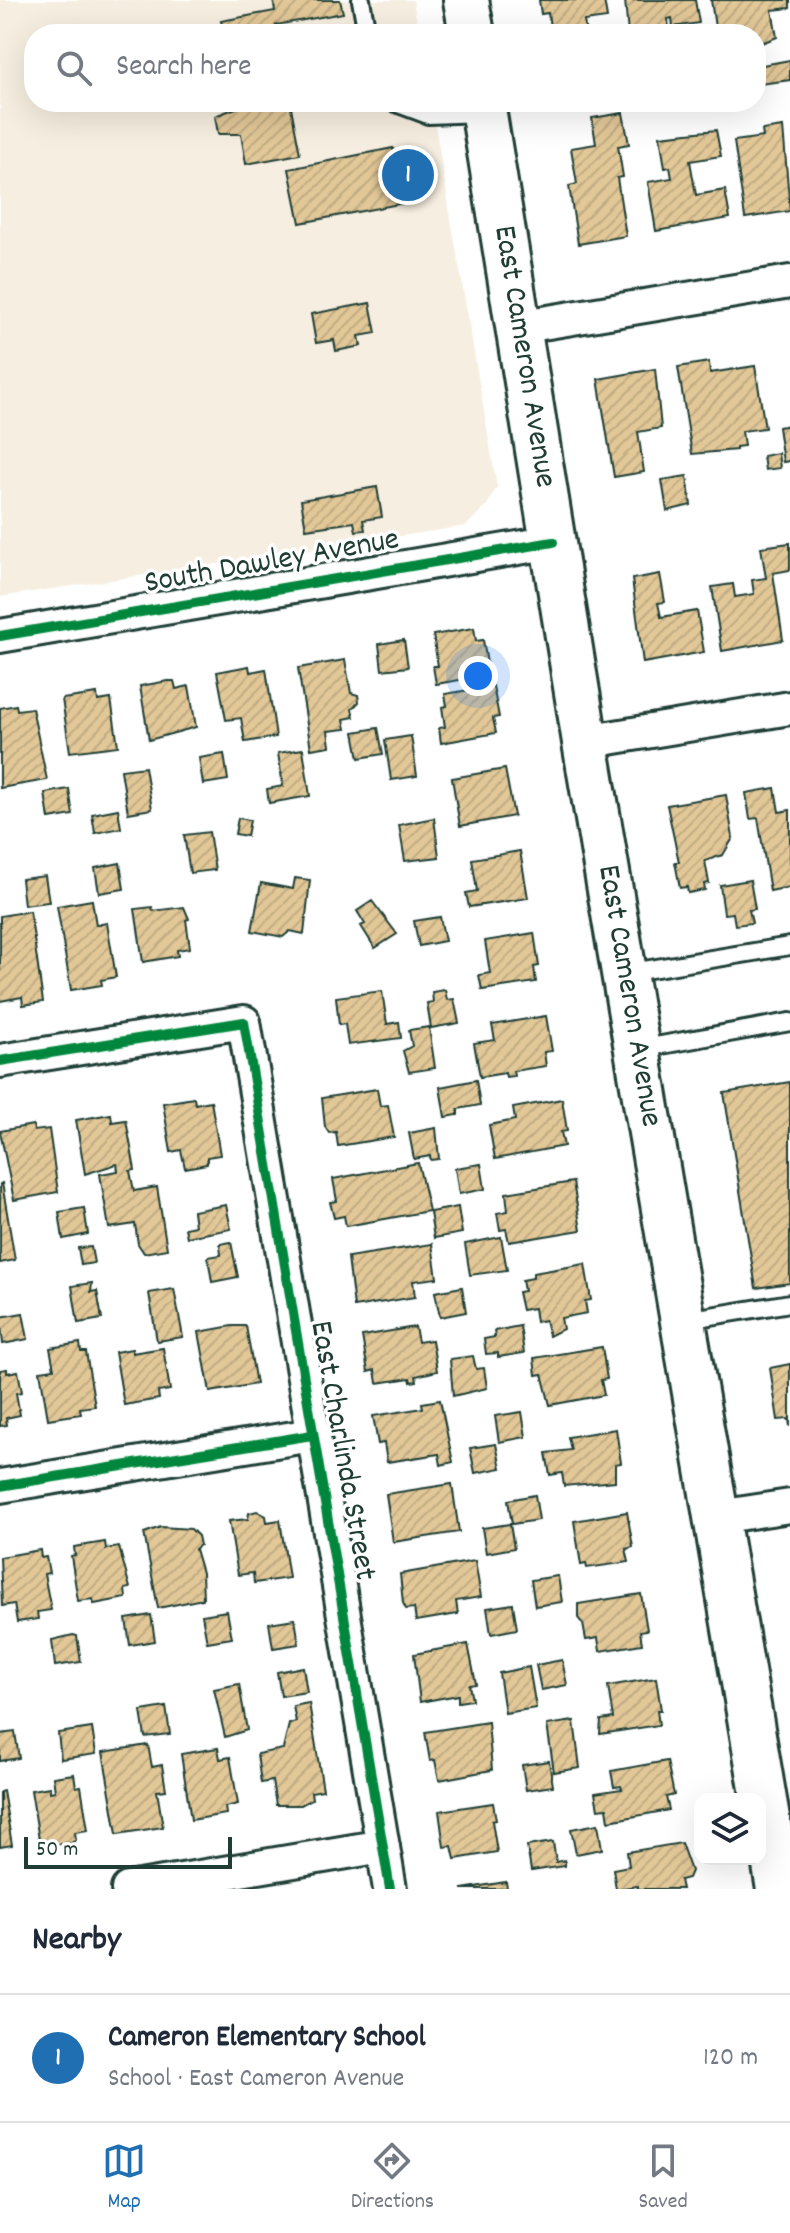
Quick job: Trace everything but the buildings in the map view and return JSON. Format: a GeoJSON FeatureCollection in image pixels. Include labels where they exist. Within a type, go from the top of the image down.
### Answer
{"type":"FeatureCollection","features":[{"type":"Feature","properties":{"kind":"main road"},"geometry":{"type":"LineString","coordinates":[[466,0],[470,24]]}},
{"type":"Feature","properties":{"kind":"main road","name":"East Cameron Avenue"},"geometry":{"type":"LineString","coordinates":[[484,112],[585,742],[780,1862]]}},
{"type":"Feature","properties":{"kind":"street"},"geometry":{"type":"LineString","coordinates":[[518,327],[790,282]]}},
{"type":"Feature","properties":{"kind":"street","name":"South Dawley Avenue"},"geometry":{"type":"LineString","coordinates":[[0,636],[553,542]]}},
{"type":"Feature","properties":{"kind":"street"},"geometry":{"type":"LineString","coordinates":[[585,742],[790,708]]}},
{"type":"Feature","properties":{"kind":"street","name":"East Charlinda Street"},"geometry":{"type":"LineString","coordinates":[[0,1061],[244,1022],[390,1889]]}},
{"type":"Feature","properties":{"kind":"street"},"geometry":{"type":"LineString","coordinates":[[0,1486],[312,1435]]}},
{"type":"Feature","properties":{"kind":"street"},"geometry":{"type":"LineString","coordinates":[[718,1517],[790,1506]]}},
{"type":"Feature","properties":{"kind":"street"},"geometry":{"type":"LineString","coordinates":[[128,1889],[383,1846]]}},
{"type":"Feature","properties":{"kind":"lane"},"geometry":{"type":"LineString","coordinates":[[361,0],[365,24]]}},
{"type":"Feature","properties":{"kind":"lane"},"geometry":{"type":"LineString","coordinates":[[420,112],[428,115],[452,112]]}},
{"type":"Feature","properties":{"kind":"lane"},"geometry":{"type":"LineString","coordinates":[[625,973],[790,946]]}},
{"type":"Feature","properties":{"kind":"lane"},"geometry":{"type":"LineString","coordinates":[[638,1050],[790,1022]]}},
{"type":"Feature","properties":{"kind":"lane"},"geometry":{"type":"LineString","coordinates":[[684,1320],[790,1303]]}},
{"type":"Feature","properties":{"kind":"shaded area"},"geometry":{"type":"Polygon","coordinates":[[[0,0],[413,0],[417,24],[24,24],[24,112],[433,112],[497,487],[487,505],[466,526],[0,597],[0,0]]]}},
{"type":"Feature","properties":{"kind":"cycle path"},"geometry":{"type":"LineString","coordinates":[[0,636],[553,542]]}},
{"type":"Feature","properties":{"kind":"cycle path"},"geometry":{"type":"LineString","coordinates":[[0,1061],[244,1022],[390,1889]]}},
{"type":"Feature","properties":{"kind":"cycle path"},"geometry":{"type":"LineString","coordinates":[[0,1486],[312,1435]]}},
{"type":"Feature","properties":{"kind":"place","name":"Cameron Elementary School"},"geometry":{"type":"Point","coordinates":[408,175]}}]}
